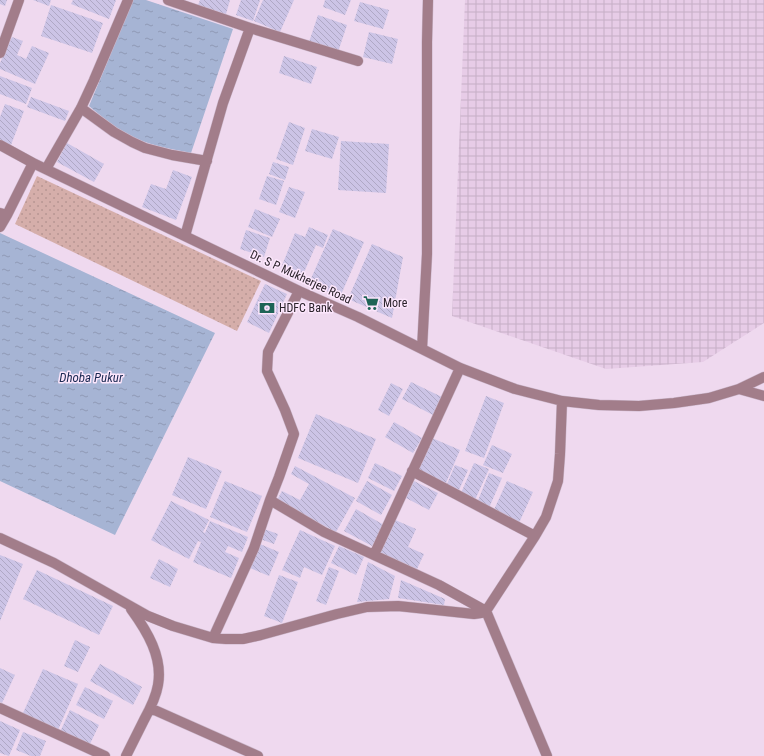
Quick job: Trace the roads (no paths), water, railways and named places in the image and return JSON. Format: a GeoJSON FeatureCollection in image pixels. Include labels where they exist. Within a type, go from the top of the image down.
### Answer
{"type":"FeatureCollection","features":[{"type":"Feature","properties":{"kind":"street"},"geometry":{"type":"LineString","coordinates":[[0,53],[19,0]]}},
{"type":"Feature","properties":{"kind":"street"},"geometry":{"type":"LineString","coordinates":[[46,169],[81,108],[128,0]]}},
{"type":"Feature","properties":{"kind":"street"},"geometry":{"type":"LineString","coordinates":[[168,0],[193,4],[250,28],[358,60]]}},
{"type":"Feature","properties":{"kind":"street"},"geometry":{"type":"LineString","coordinates":[[422,349],[427,254],[428,0]]}},
{"type":"Feature","properties":{"kind":"street"},"geometry":{"type":"LineString","coordinates":[[185,236],[223,103],[250,28]]}},
{"type":"Feature","properties":{"kind":"street"},"geometry":{"type":"LineString","coordinates":[[81,108],[114,132],[145,148],[172,155],[207,161]]}},
{"type":"Feature","properties":{"kind":"street","name":"Dr. S P Mukherjee Road"},"geometry":{"type":"LineString","coordinates":[[0,145],[33,163],[460,368],[516,389],[562,401],[600,405],[639,406],[709,398],[739,389],[764,377]]}},
{"type":"Feature","properties":{"kind":"street"},"geometry":{"type":"LineString","coordinates":[[0,227],[3,214],[33,163]]}},
{"type":"Feature","properties":{"kind":"street"},"geometry":{"type":"LineString","coordinates":[[213,638],[254,548],[294,434],[267,371],[268,352],[299,291]]}},
{"type":"Feature","properties":{"kind":"street"},"geometry":{"type":"LineString","coordinates":[[374,555],[460,368]]}},
{"type":"Feature","properties":{"kind":"street"},"geometry":{"type":"LineString","coordinates":[[739,389],[764,396]]}},
{"type":"Feature","properties":{"kind":"street"},"geometry":{"type":"LineString","coordinates":[[0,538],[54,563],[148,616],[173,626],[213,638],[243,639],[261,636],[367,607],[398,606],[474,614],[481,613],[486,611],[546,517],[558,481],[562,401]]}},
{"type":"Feature","properties":{"kind":"street"},"geometry":{"type":"LineString","coordinates":[[412,471],[535,536]]}},
{"type":"Feature","properties":{"kind":"street"},"geometry":{"type":"LineString","coordinates":[[270,500],[324,532],[439,585],[486,611],[547,756]]}},
{"type":"Feature","properties":{"kind":"street"},"geometry":{"type":"LineString","coordinates":[[126,756],[150,708],[158,686],[159,675],[158,663],[150,638],[128,606]]}},
{"type":"Feature","properties":{"kind":"street"},"geometry":{"type":"LineString","coordinates":[[0,708],[105,756]]}},
{"type":"Feature","properties":{"kind":"street"},"geometry":{"type":"LineString","coordinates":[[150,708],[258,756]]}},
{"type":"Feature","properties":{"kind":"water"},"geometry":{"type":"Polygon","coordinates":[[[133,0],[146,0],[233,29],[191,153],[142,141],[126,133],[89,106],[133,0]]]}},
{"type":"Feature","properties":{"kind":"water","name":"Dhoba Pukur"},"geometry":{"type":"Polygon","coordinates":[[[0,233],[215,333],[115,535],[0,481],[0,233]]]}},
{"type":"Feature","properties":{"kind":"place","name":"More"},"geometry":{"type":"Point","coordinates":[371,303]}},
{"type":"Feature","properties":{"kind":"place","name":"HDFC Bank"},"geometry":{"type":"Point","coordinates":[267,308]}}]}
